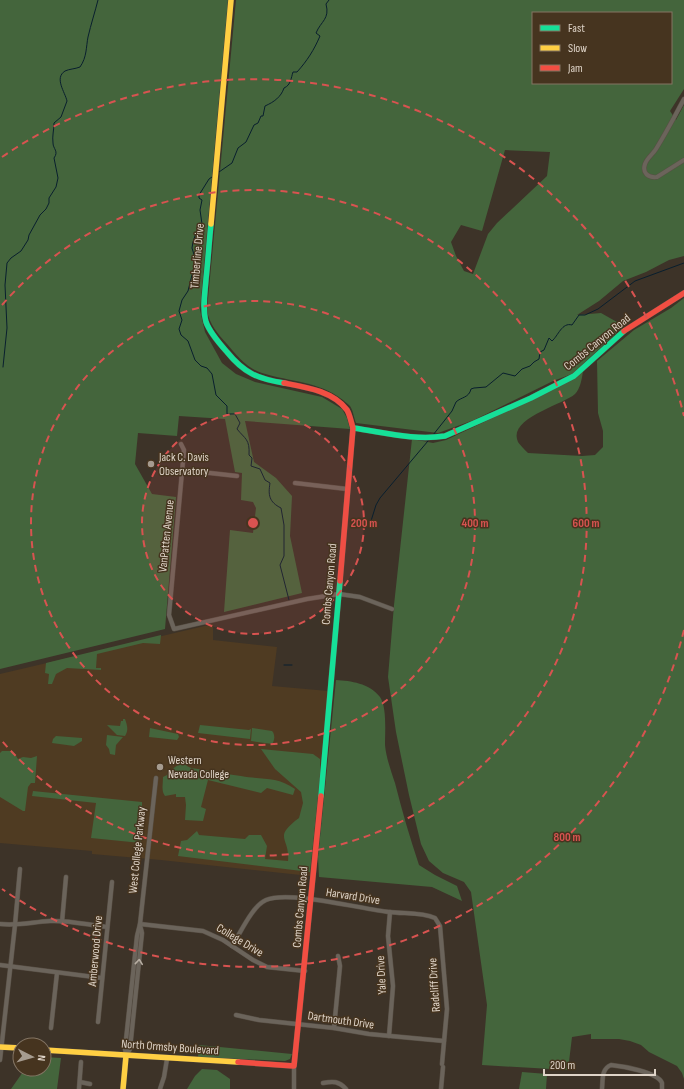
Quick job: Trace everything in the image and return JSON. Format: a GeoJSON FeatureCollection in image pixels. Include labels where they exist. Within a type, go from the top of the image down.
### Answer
{"type":"FeatureCollection","features":[{"type":"Feature","properties":{"kind":"street","name":"Timberline Drive"},"geometry":{"type":"LineString","coordinates":[[231,0],[204,302],[204,318],[207,326],[218,342],[248,373],[265,380],[308,388],[334,399],[345,408],[349,414],[352,428]]}},
{"type":"Feature","properties":{"kind":"street"},"geometry":{"type":"LineString","coordinates":[[684,99],[656,151],[648,159],[644,170],[647,175],[652,178],[657,177],[684,160]]}},
{"type":"Feature","properties":{"kind":"street","name":"Combs Canyon Road"},"geometry":{"type":"LineString","coordinates":[[294,1066],[312,900],[352,428],[422,437],[434,438],[445,436],[531,398],[574,376],[628,328],[684,293]]}},
{"type":"Feature","properties":{"kind":"street","name":"VanPatten Avenue"},"geometry":{"type":"LineString","coordinates":[[180,444],[184,450],[183,470],[169,615],[174,629],[307,599],[339,594]]}},
{"type":"Feature","properties":{"kind":"street"},"geometry":{"type":"LineString","coordinates":[[183,470],[237,476]]}},
{"type":"Feature","properties":{"kind":"street"},"geometry":{"type":"LineString","coordinates":[[295,483],[347,489]]}},
{"type":"Feature","properties":{"kind":"street"},"geometry":{"type":"LineString","coordinates":[[339,594],[360,597],[392,608]]}},
{"type":"Feature","properties":{"kind":"street","name":"West College Parkway"},"geometry":{"type":"LineString","coordinates":[[122,1089],[136,936],[140,924],[156,778]]}},
{"type":"Feature","properties":{"kind":"street"},"geometry":{"type":"LineString","coordinates":[[0,1060],[20,869]]}},
{"type":"Feature","properties":{"kind":"street"},"geometry":{"type":"LineString","coordinates":[[62,922],[66,877]]}},
{"type":"Feature","properties":{"kind":"street","name":"Amberwood Drive"},"geometry":{"type":"LineString","coordinates":[[98,1022],[112,882]]}},
{"type":"Feature","properties":{"kind":"street","name":"Harvard Drive"},"geometry":{"type":"LineString","coordinates":[[232,946],[254,910],[264,900],[274,897],[312,900],[390,912],[424,915]]}},
{"type":"Feature","properties":{"kind":"street","name":"Yale Drive"},"geometry":{"type":"LineString","coordinates":[[389,1036],[393,986],[388,936],[390,912]]}},
{"type":"Feature","properties":{"kind":"street","name":"Radcliff Drive"},"geometry":{"type":"LineString","coordinates":[[424,915],[435,918],[440,926],[447,1009],[441,1089]]}},
{"type":"Feature","properties":{"kind":"street"},"geometry":{"type":"LineString","coordinates":[[0,924],[15,925],[50,921],[107,927]]}},
{"type":"Feature","properties":{"kind":"street","name":"College Drive"},"geometry":{"type":"LineString","coordinates":[[140,924],[204,931],[213,934],[253,960],[267,967],[305,971]]}},
{"type":"Feature","properties":{"kind":"street"},"geometry":{"type":"LineString","coordinates":[[334,1028],[340,966],[338,956]]}},
{"type":"Feature","properties":{"kind":"street"},"geometry":{"type":"LineString","coordinates":[[0,965],[102,978]]}},
{"type":"Feature","properties":{"kind":"street"},"geometry":{"type":"LineString","coordinates":[[51,1028],[57,973]]}},
{"type":"Feature","properties":{"kind":"street","name":"Dartmouth Drive"},"geometry":{"type":"LineString","coordinates":[[236,1015],[259,1020],[334,1028],[389,1036],[444,1041]]}},
{"type":"Feature","properties":{"kind":"street"},"geometry":{"type":"LineString","coordinates":[[1,1047],[12,1048]]}},
{"type":"Feature","properties":{"kind":"street","name":"North Ormsby Boulevard"},"geometry":{"type":"LineString","coordinates":[[52,1051],[82,1057],[126,1056],[294,1066]]}},
{"type":"Feature","properties":{"kind":"street"},"geometry":{"type":"LineString","coordinates":[[79,1089],[82,1057]]}},
{"type":"Feature","properties":{"kind":"street"},"geometry":{"type":"LineString","coordinates":[[160,1089],[164,1077],[167,1058]]}},
{"type":"Feature","properties":{"kind":"street"},"geometry":{"type":"LineString","coordinates":[[294,1066],[294,1089]]}},
{"type":"Feature","properties":{"kind":"street"},"geometry":{"type":"LineString","coordinates":[[602,1089],[604,1072],[606,1068],[611,1066],[633,1068],[648,1074],[660,1080],[662,1089]]}},
{"type":"Feature","properties":{"kind":"street"},"geometry":{"type":"LineString","coordinates":[[323,1083],[332,1081],[338,1082],[346,1089]]}},
{"type":"Feature","properties":{"kind":"street"},"geometry":{"type":"LineString","coordinates":[[80,1082],[90,1084]]}},
{"type":"Feature","properties":{"kind":"shaded area","name":"Western Nevada College"},"geometry":{"type":"Polygon","coordinates":[[[213,624],[213,640],[277,647],[272,686],[328,691],[310,876],[92,854],[92,851],[0,843],[0,674],[213,624]]]}},
{"type":"Feature","properties":{"kind":"green space"},"geometry":{"type":"Polygon","coordinates":[[[0,0],[228,0],[200,310],[205,332],[222,363],[236,374],[255,382],[322,397],[342,409],[347,418],[350,429],[245,421],[254,462],[276,478],[292,496],[290,536],[302,593],[224,612],[230,530],[253,533],[256,508],[253,502],[241,500],[242,473],[235,472],[225,419],[179,416],[177,436],[138,433],[135,464],[152,494],[176,497],[165,629],[0,669],[0,0]]]}},
{"type":"Feature","properties":{"kind":"green space"},"geometry":{"type":"Polygon","coordinates":[[[236,0],[684,0],[684,89],[670,111],[676,120],[684,105],[684,256],[669,260],[646,272],[623,281],[599,301],[577,315],[601,313],[624,326],[572,374],[553,381],[474,420],[438,433],[356,423],[350,406],[334,394],[314,385],[262,373],[247,365],[234,353],[217,333],[207,310],[236,0]],[[505,150],[482,231],[461,225],[451,242],[464,271],[473,274],[488,234],[497,223],[547,176],[550,152],[505,150]]]}},
{"type":"Feature","properties":{"kind":"green space"},"geometry":{"type":"Polygon","coordinates":[[[684,298],[684,1079],[677,1066],[649,1052],[641,1045],[619,1039],[591,1039],[591,1034],[572,1037],[568,1070],[482,1065],[487,1005],[471,892],[464,882],[443,873],[429,861],[421,844],[396,732],[388,677],[394,605],[412,439],[433,443],[446,440],[505,412],[583,371],[577,392],[569,398],[528,419],[517,433],[518,442],[528,453],[582,456],[595,455],[603,447],[603,431],[598,413],[597,361],[634,330],[671,308],[684,298]]]}},
{"type":"Feature","properties":{"kind":"green space"},"geometry":{"type":"Polygon","coordinates":[[[161,635],[160,644],[143,643],[97,654],[96,668],[101,668],[101,670],[67,668],[56,674],[52,684],[48,684],[49,674],[45,673],[46,663],[161,635]]]}},
{"type":"Feature","properties":{"kind":"green space"},"geometry":{"type":"Polygon","coordinates":[[[336,680],[360,684],[376,692],[380,697],[385,713],[386,754],[419,865],[457,886],[462,901],[432,887],[319,877],[318,857],[336,680]]]}},
{"type":"Feature","properties":{"kind":"green space"},"geometry":{"type":"Polygon","coordinates":[[[123,719],[125,719],[127,728],[125,736],[117,735],[107,725],[120,726],[123,719]]]}},
{"type":"Feature","properties":{"kind":"green space"},"geometry":{"type":"Polygon","coordinates":[[[200,725],[251,729],[250,739],[198,733],[200,725]]]}},
{"type":"Feature","properties":{"kind":"green space"},"geometry":{"type":"Polygon","coordinates":[[[150,728],[178,734],[179,737],[177,740],[149,737],[150,728]]]}},
{"type":"Feature","properties":{"kind":"green space"},"geometry":{"type":"Polygon","coordinates":[[[252,728],[272,731],[274,734],[274,741],[272,744],[251,741],[252,728]]]}},
{"type":"Feature","properties":{"kind":"green space"},"geometry":{"type":"Polygon","coordinates":[[[107,735],[123,737],[116,745],[115,755],[110,754],[106,745],[107,735]]]}},
{"type":"Feature","properties":{"kind":"green space"},"geometry":{"type":"Polygon","coordinates":[[[56,736],[82,738],[82,741],[74,746],[52,743],[56,736]]]}},
{"type":"Feature","properties":{"kind":"green space"},"geometry":{"type":"Polygon","coordinates":[[[261,749],[313,754],[320,759],[320,779],[310,872],[178,856],[181,841],[187,840],[197,831],[199,835],[245,839],[249,835],[261,835],[267,846],[265,859],[288,861],[284,834],[286,830],[299,818],[303,803],[301,792],[275,769],[261,749]]]}},
{"type":"Feature","properties":{"kind":"green space"},"geometry":{"type":"Polygon","coordinates":[[[2,751],[13,751],[18,759],[37,756],[35,783],[31,783],[28,787],[25,811],[0,797],[0,753],[2,751]]]}},
{"type":"Feature","properties":{"kind":"green space"},"geometry":{"type":"Polygon","coordinates":[[[184,758],[187,766],[191,768],[276,780],[295,789],[293,795],[267,788],[261,793],[208,780],[201,807],[206,809],[203,821],[185,820],[185,797],[176,797],[176,794],[165,796],[162,787],[163,777],[167,775],[168,772],[178,765],[184,758]]]}},
{"type":"Feature","properties":{"kind":"green space"},"geometry":{"type":"Polygon","coordinates":[[[33,791],[142,802],[145,812],[141,843],[91,838],[96,803],[32,796],[33,791]]]}},
{"type":"Feature","properties":{"kind":"green space"},"geometry":{"type":"Polygon","coordinates":[[[199,1045],[292,1054],[290,1059],[285,1061],[198,1057],[199,1045]]]}},
{"type":"Feature","properties":{"kind":"green space"},"geometry":{"type":"Polygon","coordinates":[[[52,1057],[61,1058],[57,1089],[11,1089],[19,1077],[52,1077],[52,1057]]]}},
{"type":"Feature","properties":{"kind":"green space"},"geometry":{"type":"Polygon","coordinates":[[[202,1069],[217,1070],[230,1079],[230,1089],[187,1089],[195,1076],[202,1069]]]}},
{"type":"Feature","properties":{"kind":"green space"},"geometry":{"type":"Polygon","coordinates":[[[522,1072],[547,1074],[546,1089],[519,1089],[522,1072]]]}},
{"type":"Feature","properties":{"kind":"waterway"},"geometry":{"type":"LineString","coordinates":[[3,367],[7,328],[5,285],[7,263],[21,251],[40,215],[46,209],[49,203],[49,198],[56,187],[58,178],[54,158],[56,154],[53,145],[54,123],[61,117],[67,101],[61,85],[60,77],[65,71],[80,67],[82,63],[98,0]]}},
{"type":"Feature","properties":{"kind":"waterway"},"geometry":{"type":"LineString","coordinates":[[219,172],[232,163],[238,148],[246,142],[254,125],[258,123],[261,116],[263,116],[265,106],[279,97],[289,83],[293,72],[297,72],[310,55],[320,36],[316,33],[326,17],[326,4],[329,0]]}},
{"type":"Feature","properties":{"kind":"waterway"},"geometry":{"type":"LineString","coordinates":[[212,177],[209,179],[199,195],[199,198],[202,200],[200,210],[202,224],[196,233],[193,242],[192,248],[195,258],[194,267],[188,291],[182,300],[179,311],[182,320],[179,329],[181,335],[188,341],[195,360],[201,366],[207,368],[212,374],[216,395],[227,406],[227,414],[235,414],[240,423],[237,429],[248,442],[249,455],[252,458],[251,466],[260,469],[265,480],[270,483],[270,498],[277,506],[281,508],[284,525],[284,556],[280,565],[289,600]]}},
{"type":"Feature","properties":{"kind":"waterway"},"geometry":{"type":"LineString","coordinates":[[433,435],[452,411],[456,402],[467,396],[471,389],[486,387],[503,373],[515,376],[522,369],[530,366],[539,359],[540,352],[544,350],[549,338],[552,341],[563,327],[572,325],[579,315],[585,315],[598,309],[635,281],[684,263]]}},
{"type":"Feature","properties":{"kind":"waterway"},"geometry":{"type":"LineString","coordinates":[[371,521],[380,498],[428,441]]}},
{"type":"Feature","properties":{"kind":"waterway"},"geometry":{"type":"LineString","coordinates":[[284,665],[292,665]]}},
{"type":"Feature","properties":{"kind":"traffic: fast"},"geometry":{"type":"LineString","coordinates":[[211,224],[204,300],[206,322],[212,334],[239,365],[259,377],[284,383]]}},
{"type":"Feature","properties":{"kind":"traffic: fast"},"geometry":{"type":"LineString","coordinates":[[353,428],[410,437],[445,436],[531,398],[574,376],[624,331]]}},
{"type":"Feature","properties":{"kind":"traffic: fast"},"geometry":{"type":"LineString","coordinates":[[321,796],[340,581]]}},
{"type":"Feature","properties":{"kind":"traffic: slow"},"geometry":{"type":"LineString","coordinates":[[211,224],[231,0]]}},
{"type":"Feature","properties":{"kind":"traffic: slow"},"geometry":{"type":"LineString","coordinates":[[0,1047],[12,1048]]}},
{"type":"Feature","properties":{"kind":"traffic: slow"},"geometry":{"type":"LineString","coordinates":[[52,1050],[238,1062]]}},
{"type":"Feature","properties":{"kind":"traffic: slow"},"geometry":{"type":"LineString","coordinates":[[123,1089],[126,1056]]}},
{"type":"Feature","properties":{"kind":"traffic: jam"},"geometry":{"type":"LineString","coordinates":[[624,331],[684,293]]}},
{"type":"Feature","properties":{"kind":"traffic: jam"},"geometry":{"type":"LineString","coordinates":[[284,383],[309,388],[334,398],[347,410],[353,428],[340,581]]}},
{"type":"Feature","properties":{"kind":"traffic: jam"},"geometry":{"type":"LineString","coordinates":[[238,1062],[294,1066],[321,796]]}},
{"type":"Feature","properties":{"kind":"place","name":"Jack C. Davis Observatory"},"geometry":{"type":"Point","coordinates":[151,464]}},
{"type":"Feature","properties":{"kind":"place","name":"Western Nevada College"},"geometry":{"type":"Point","coordinates":[160,767]}}]}
